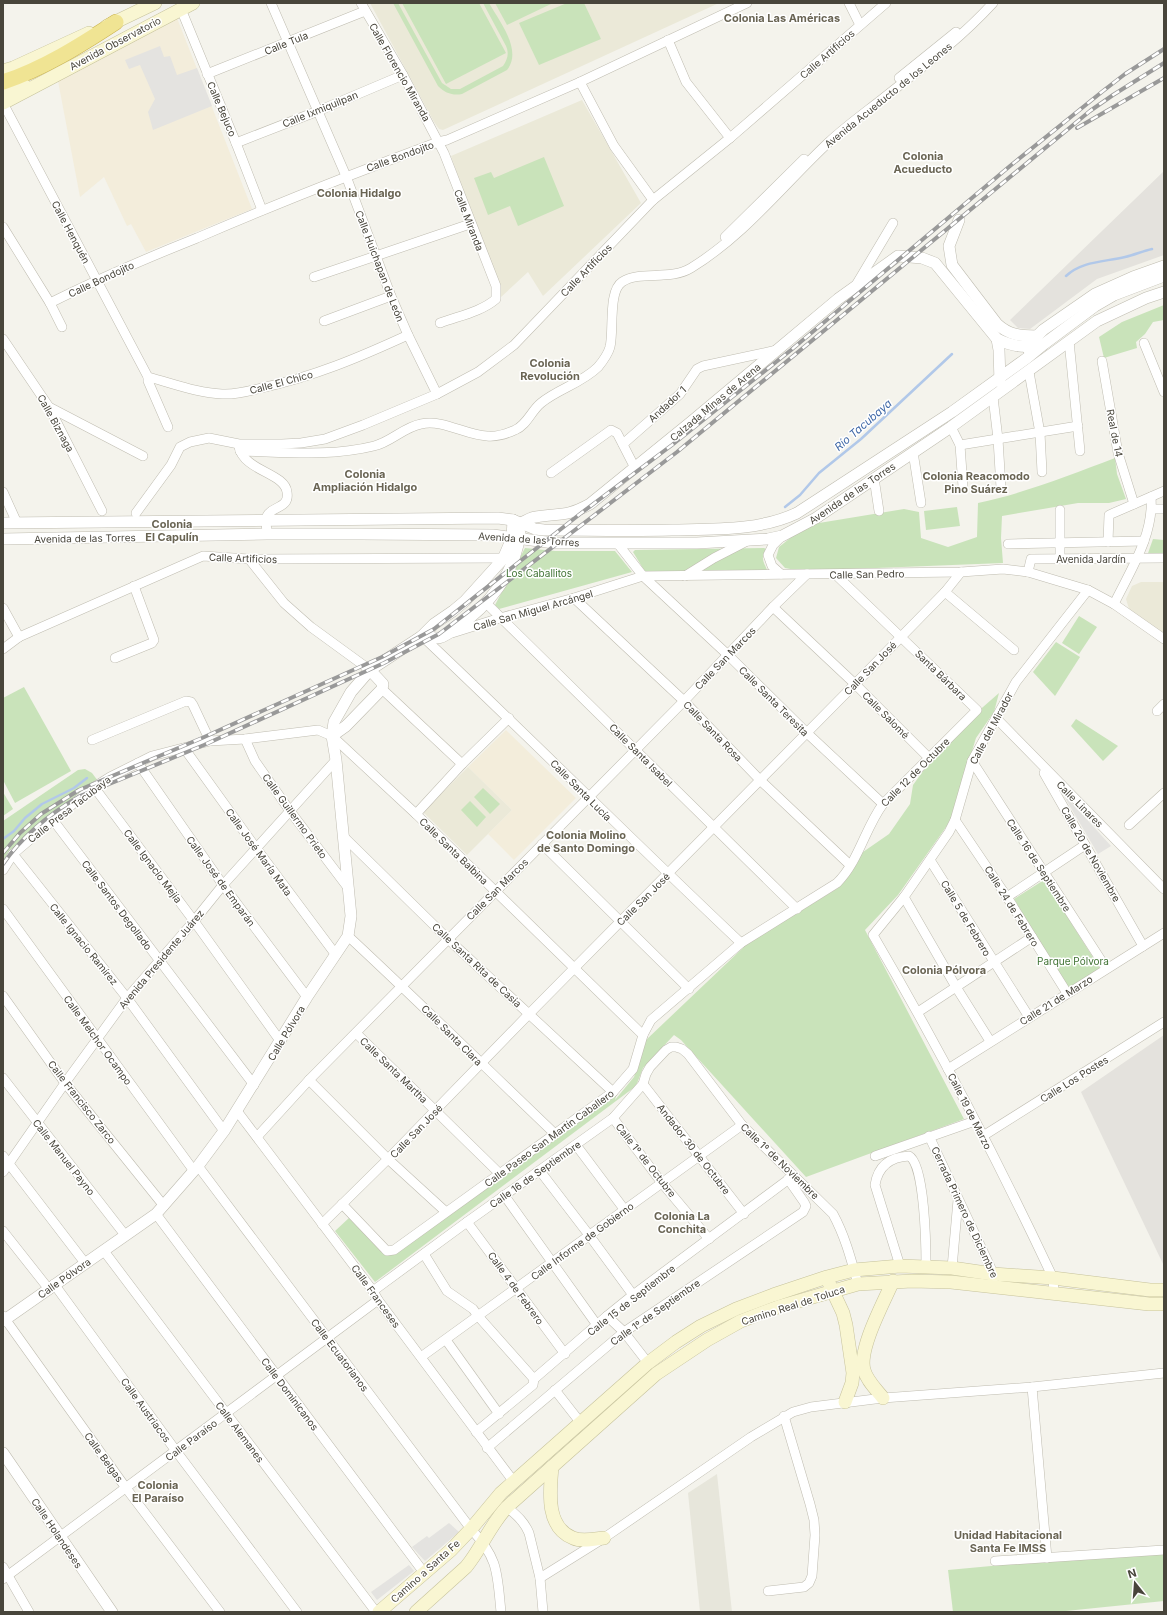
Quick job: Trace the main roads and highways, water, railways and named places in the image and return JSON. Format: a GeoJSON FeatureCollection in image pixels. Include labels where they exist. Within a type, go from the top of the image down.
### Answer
{"type":"FeatureCollection","features":[{"type":"Feature","properties":{"kind":"highway"},"geometry":{"type":"LineString","coordinates":[[3,82],[30,72],[86,41],[116,22]]}},
{"type":"Feature","properties":{"kind":"main road","name":"Avenida Observatorio"},"geometry":{"type":"LineString","coordinates":[[3,71],[13,68],[116,22],[155,3]]}},
{"type":"Feature","properties":{"kind":"main road","name":"Avenida Observatorio"},"geometry":{"type":"LineString","coordinates":[[3,103],[187,6]]}},
{"type":"Feature","properties":{"kind":"main road","name":"Avenida Observatorio"},"geometry":{"type":"LineString","coordinates":[[3,91],[38,84]]}},
{"type":"Feature","properties":{"kind":"main road","name":"Camino Real de Toluca"},"geometry":{"type":"LineString","coordinates":[[471,1529],[488,1508],[514,1482],[648,1363],[701,1326],[773,1295],[827,1277],[854,1270],[900,1266],[952,1268],[993,1274],[1053,1278],[1150,1290],[1164,1290]]}},
{"type":"Feature","properties":{"kind":"main road"},"geometry":{"type":"LineString","coordinates":[[912,1281],[920,1266]]}},
{"type":"Feature","properties":{"kind":"main road"},"geometry":{"type":"LineString","coordinates":[[827,1277],[846,1325],[853,1372],[851,1386],[845,1402]]}},
{"type":"Feature","properties":{"kind":"main road","name":"Camino Real de Toluca"},"geometry":{"type":"LineString","coordinates":[[420,1611],[466,1567],[498,1517],[507,1507],[656,1374],[684,1354],[741,1321],[833,1290],[858,1284],[893,1281],[951,1282],[1149,1304],[1164,1304]]}},
{"type":"Feature","properties":{"kind":"main road"},"geometry":{"type":"LineString","coordinates":[[883,1398],[868,1379],[862,1361],[868,1339],[893,1281]]}},
{"type":"Feature","properties":{"kind":"main road"},"geometry":{"type":"LineString","coordinates":[[552,1467],[550,1495],[551,1511],[555,1521],[563,1531],[572,1538],[585,1540],[604,1538]]}},
{"type":"Feature","properties":{"kind":"main road","name":"Camino a Santa Fe"},"geometry":{"type":"LineString","coordinates":[[378,1612],[425,1574],[471,1529]]}},
{"type":"Feature","properties":{"kind":"waterway","name":"Río Tacubaya"},"geometry":{"type":"LineString","coordinates":[[1066,276],[1079,267],[1125,257],[1152,249]]}},
{"type":"Feature","properties":{"kind":"waterway","name":"Río Tacubaya"},"geometry":{"type":"LineString","coordinates":[[785,507],[800,495],[819,473],[861,439],[952,354]]}},
{"type":"Feature","properties":{"kind":"waterway","name":"Río Tacubaya"},"geometry":{"type":"LineString","coordinates":[[3,839],[14,831],[25,818],[42,804],[74,788],[87,778]]}},
{"type":"Feature","properties":{"kind":"railway"},"geometry":{"type":"LineString","coordinates":[[3,853],[20,833],[41,814],[79,790],[202,738],[382,657],[434,629],[580,514],[672,445],[791,350],[1010,166],[1103,91],[1125,74],[1164,49]]}},
{"type":"Feature","properties":{"kind":"railway"},"geometry":{"type":"LineString","coordinates":[[3,864],[19,844],[48,817],[80,796],[204,745],[384,663],[439,634],[677,452],[1090,111],[1164,63]]}},
{"type":"Feature","properties":{"kind":"railway"},"geometry":{"type":"LineString","coordinates":[[1077,128],[1164,78]]}},
{"type":"Feature","properties":{"kind":"district","name":"Colonia Las Américas"},"geometry":{"type":"Point","coordinates":[782,18]}},
{"type":"Feature","properties":{"kind":"district","name":"Colonia Acueducto"},"geometry":{"type":"Point","coordinates":[923,162]}},
{"type":"Feature","properties":{"kind":"district","name":"Colonia Hidalgo"},"geometry":{"type":"Point","coordinates":[359,193]}},
{"type":"Feature","properties":{"kind":"district","name":"Colonia Revolución"},"geometry":{"type":"Point","coordinates":[550,369]}},
{"type":"Feature","properties":{"kind":"district","name":"Colonia Ampliación Hidalgo"},"geometry":{"type":"Point","coordinates":[365,480]}},
{"type":"Feature","properties":{"kind":"district","name":"Colonia Reacomodo Pino Suárez"},"geometry":{"type":"Point","coordinates":[976,482]}},
{"type":"Feature","properties":{"kind":"district","name":"Colonia El Capulín"},"geometry":{"type":"Point","coordinates":[172,530]}},
{"type":"Feature","properties":{"kind":"district","name":"Colonia Molino de Santo Domingo"},"geometry":{"type":"Point","coordinates":[586,841]}},
{"type":"Feature","properties":{"kind":"district","name":"Colonia Pólvora"},"geometry":{"type":"Point","coordinates":[944,970]}},
{"type":"Feature","properties":{"kind":"district","name":"Colonia La Conchita"},"geometry":{"type":"Point","coordinates":[682,1222]}},
{"type":"Feature","properties":{"kind":"district","name":"Colonia El Paraíso"},"geometry":{"type":"Point","coordinates":[158,1491]}},
{"type":"Feature","properties":{"kind":"district","name":"Unidad Habitacional Santa Fe IMSS"},"geometry":{"type":"Point","coordinates":[1008,1541]}},
{"type":"Feature","properties":{"kind":"park label","name":"Los Caballitos"},"geometry":{"type":"Point","coordinates":[539,573]}},
{"type":"Feature","properties":{"kind":"park label","name":"Parque Pólvora"},"geometry":{"type":"Point","coordinates":[1073,961]}}]}
